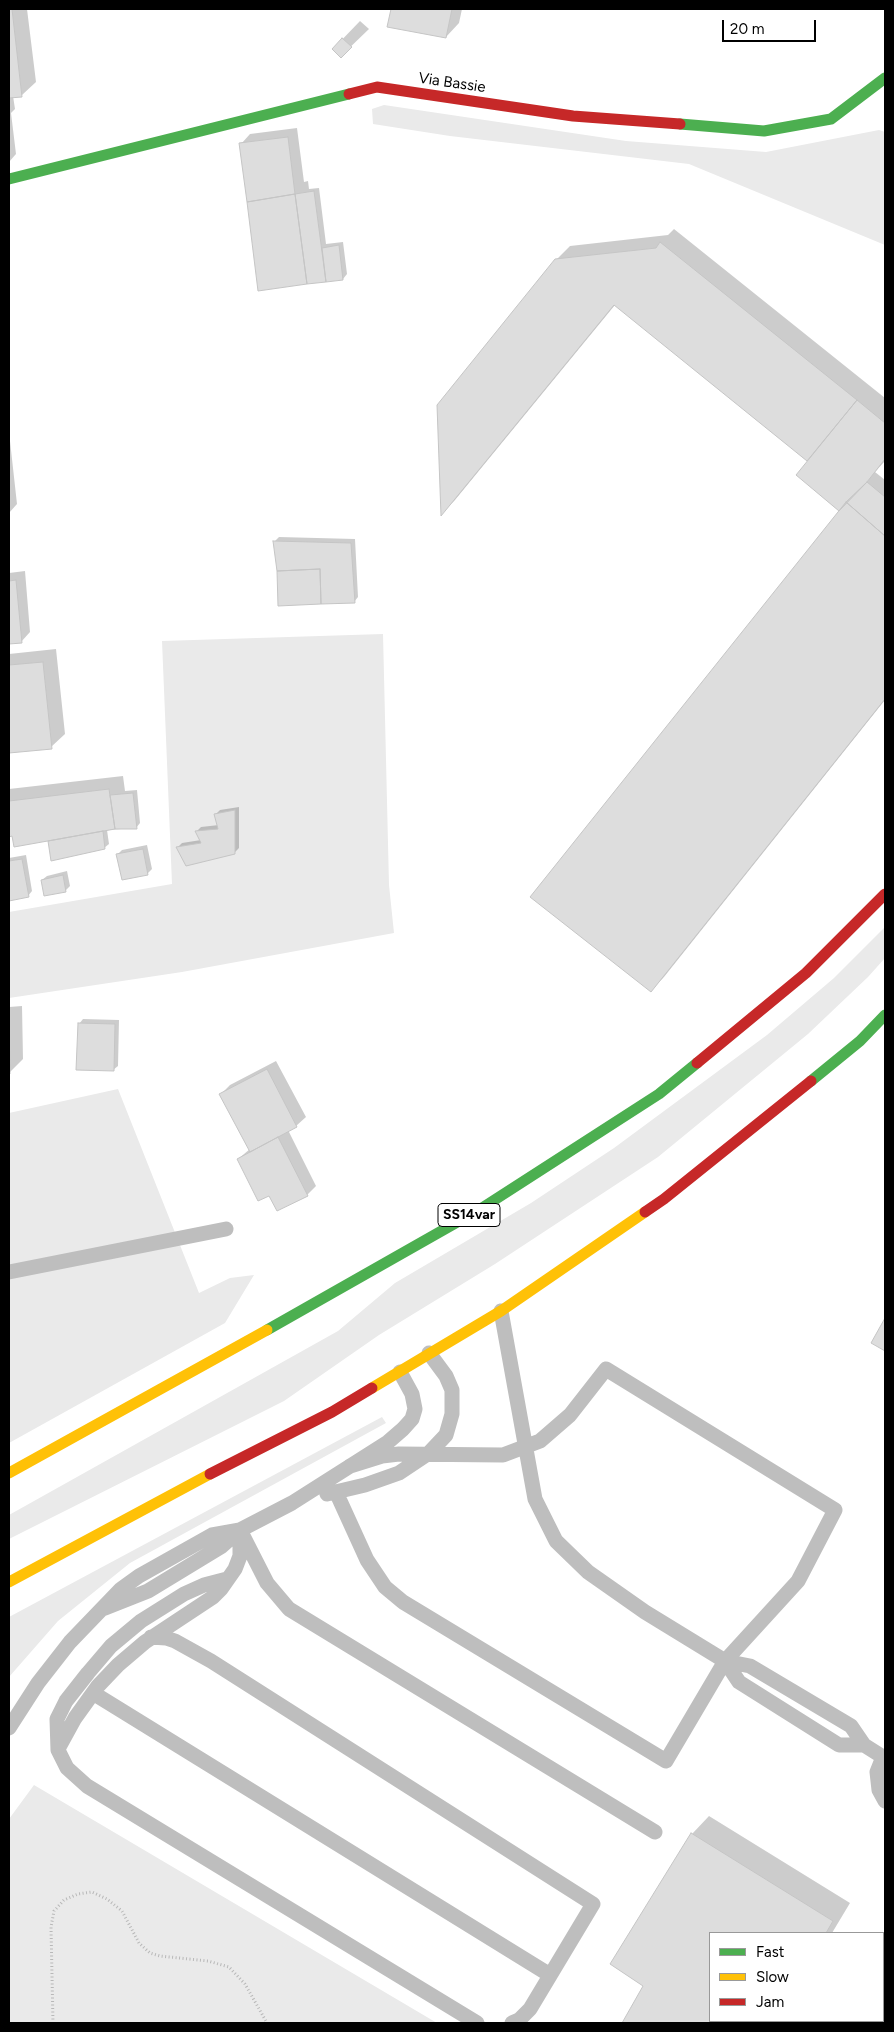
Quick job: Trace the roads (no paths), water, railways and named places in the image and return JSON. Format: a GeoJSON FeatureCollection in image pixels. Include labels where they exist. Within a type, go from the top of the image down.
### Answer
{"type":"FeatureCollection","features":[{"type":"Feature","properties":{"kind":"main road","name":"Via Bassie"},"geometry":{"type":"LineString","coordinates":[[9,179],[377,87],[573,116],[764,131],[830,119],[885,78]]}},
{"type":"Feature","properties":{"kind":"main road","name":"SS14var"},"geometry":{"type":"LineString","coordinates":[[9,1473],[230,1351],[482,1208],[659,1094],[806,973],[885,894]]}},
{"type":"Feature","properties":{"kind":"main road"},"geometry":{"type":"LineString","coordinates":[[9,1582],[156,1502],[332,1412],[501,1311],[664,1199],[860,1041],[885,1015]]}},
{"type":"Feature","properties":{"kind":"lane"},"geometry":{"type":"LineString","coordinates":[[9,1272],[226,1229]]}},
{"type":"Feature","properties":{"kind":"lane"},"geometry":{"type":"LineString","coordinates":[[501,1311],[536,1499],[556,1541],[588,1572],[645,1612],[725,1661],[750,1666],[851,1726],[864,1745]]}},
{"type":"Feature","properties":{"kind":"lane"},"geometry":{"type":"LineString","coordinates":[[292,1503],[365,1485],[399,1473],[429,1453],[446,1435],[452,1414],[452,1390],[446,1376],[429,1353]]}},
{"type":"Feature","properties":{"kind":"lane"},"geometry":{"type":"LineString","coordinates":[[336,1492],[368,1560],[385,1587],[403,1602],[666,1761],[725,1661],[798,1581],[835,1510],[606,1369],[570,1415],[540,1441],[504,1456],[429,1453],[382,1456],[350,1466]]}},
{"type":"Feature","properties":{"kind":"lane"},"geometry":{"type":"LineString","coordinates":[[9,1728],[38,1683],[70,1642],[105,1608],[148,1591],[222,1546],[240,1530],[292,1503],[388,1442],[403,1429],[412,1419],[415,1409],[412,1394],[400,1372]]}},
{"type":"Feature","properties":{"kind":"lane"},"geometry":{"type":"LineString","coordinates":[[58,1750],[75,1718],[118,1665],[151,1637],[221,1588],[235,1569],[240,1556],[240,1530]]}},
{"type":"Feature","properties":{"kind":"lane"},"geometry":{"type":"LineString","coordinates":[[240,1530],[267,1583],[289,1609],[656,1832]]}},
{"type":"Feature","properties":{"kind":"lane"},"geometry":{"type":"LineString","coordinates":[[227,1579],[204,1585],[184,1594],[141,1621],[111,1646],[66,1701],[57,1718],[58,1750],[67,1768],[87,1786],[477,2023]]}},
{"type":"Feature","properties":{"kind":"lane"},"geometry":{"type":"LineString","coordinates":[[151,1637],[175,1641],[211,1661],[592,1904],[530,2009],[519,2020],[512,2023]]}},
{"type":"Feature","properties":{"kind":"lane"},"geometry":{"type":"LineString","coordinates":[[725,1661],[739,1682],[839,1744],[864,1745],[884,1755],[877,1772],[879,1790],[885,1801]]}},
{"type":"Feature","properties":{"kind":"lane"},"geometry":{"type":"LineString","coordinates":[[93,1694],[550,1975]]}}]}
